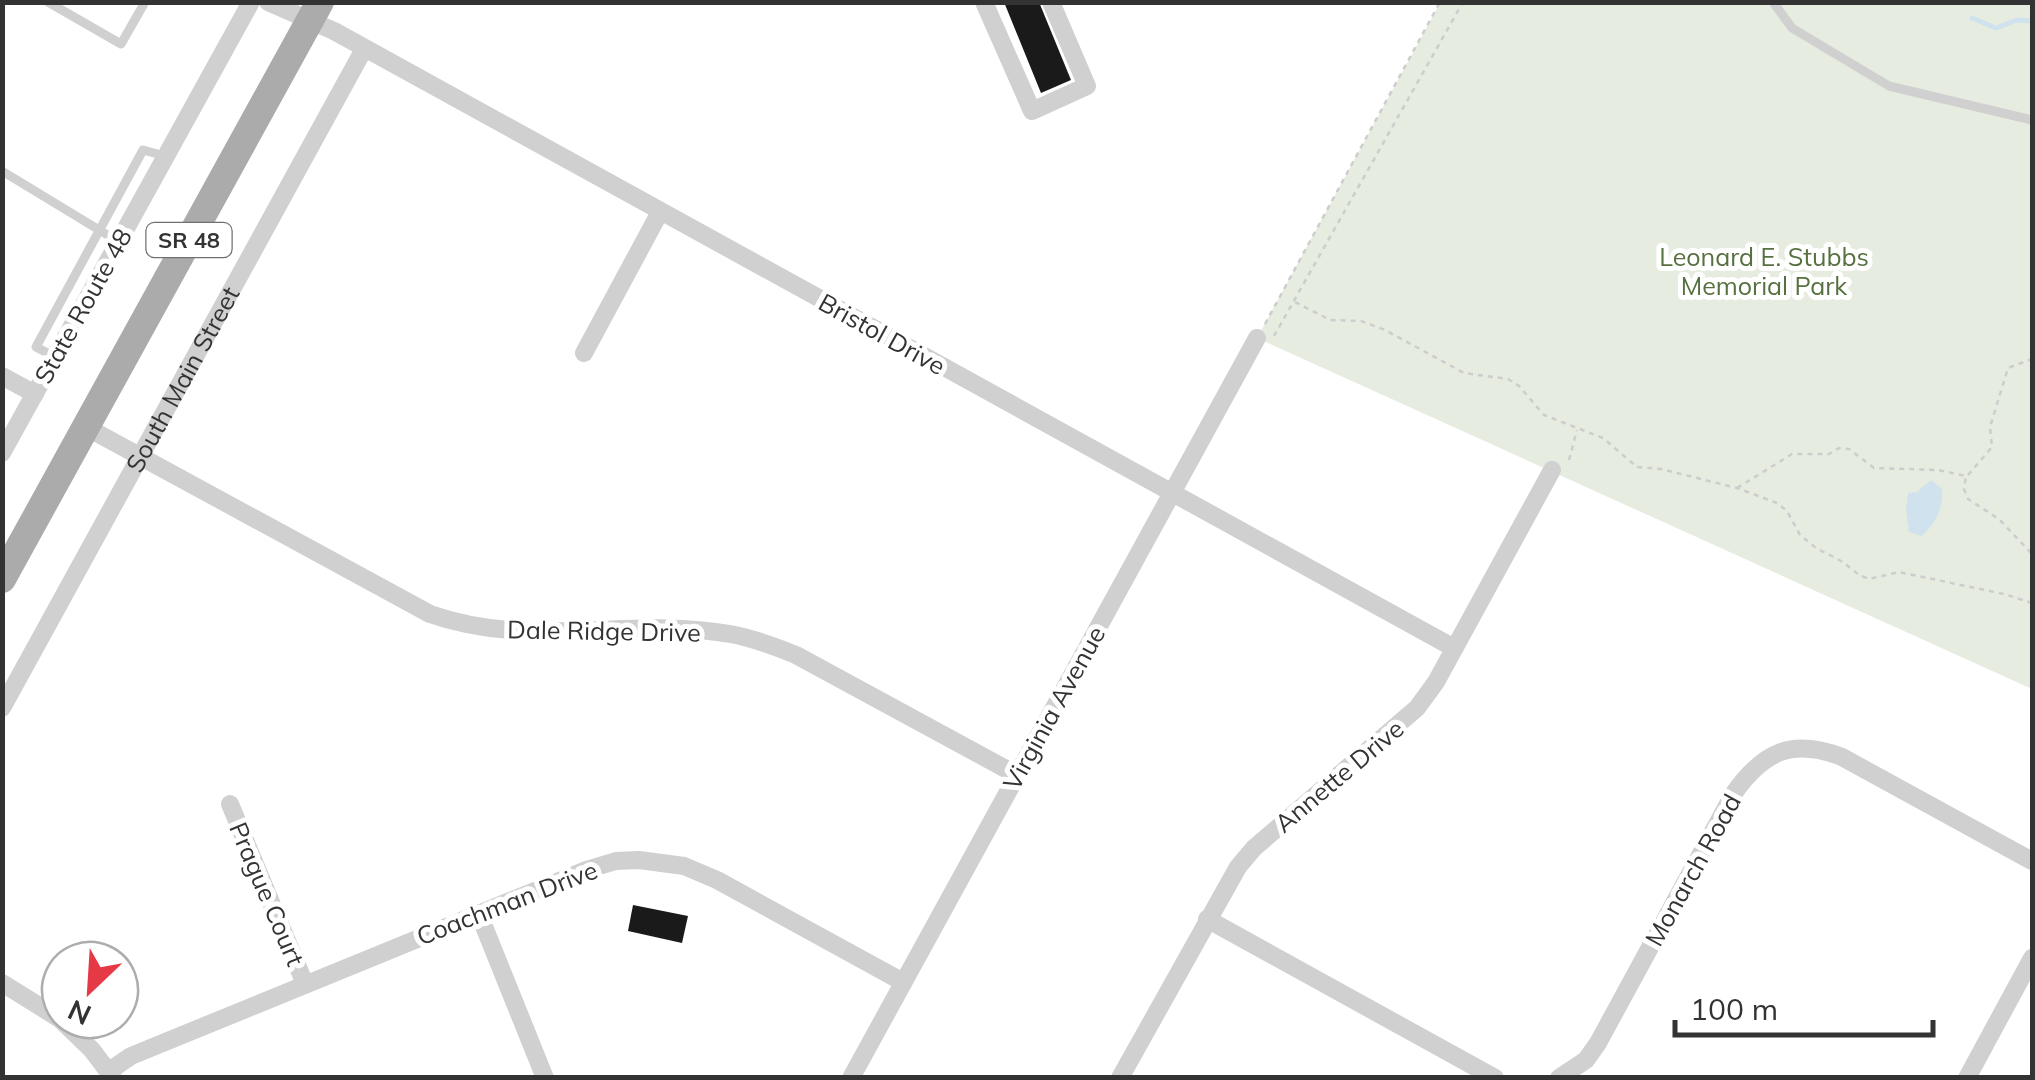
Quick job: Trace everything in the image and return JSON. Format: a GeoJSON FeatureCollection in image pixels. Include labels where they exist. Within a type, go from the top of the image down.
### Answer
{"type":"FeatureCollection","features":[{"type":"Feature","properties":{"kind":"main road","name":"SR 48"},"geometry":{"type":"LineString","coordinates":[[2,579],[314,12]]}},
{"type":"Feature","properties":{"kind":"street","name":"State Route 48"},"geometry":{"type":"LineString","coordinates":[[2,454],[251,2]]}},
{"type":"Feature","properties":{"kind":"street","name":"Bristol Drive"},"geometry":{"type":"LineString","coordinates":[[268,2],[314,12],[364,49],[1454,648]]}},
{"type":"Feature","properties":{"kind":"street"},"geometry":{"type":"LineString","coordinates":[[984,2],[1032,111],[1088,86],[1051,2]]}},
{"type":"Feature","properties":{"kind":"street","name":"South Main Street"},"geometry":{"type":"LineString","coordinates":[[2,708],[364,49]]}},
{"type":"Feature","properties":{"kind":"street"},"geometry":{"type":"LineString","coordinates":[[584,352],[660,212]]}},
{"type":"Feature","properties":{"kind":"street","name":"Virginia Avenue"},"geometry":{"type":"LineString","coordinates":[[851,1078],[1171,492],[1264,340]]}},
{"type":"Feature","properties":{"kind":"street"},"geometry":{"type":"LineString","coordinates":[[2,376],[35,394]]}},
{"type":"Feature","properties":{"kind":"street","name":"Dale Ridge Drive"},"geometry":{"type":"LineString","coordinates":[[86,427],[430,614],[488,630],[705,631],[765,643],[796,655],[1017,775]]}},
{"type":"Feature","properties":{"kind":"street","name":"Annette Drive"},"geometry":{"type":"LineString","coordinates":[[1120,1078],[1238,867],[1254,848],[1417,708],[1552,470]]}},
{"type":"Feature","properties":{"kind":"street","name":"Monarch Road"},"geometry":{"type":"LineString","coordinates":[[1559,1078],[1586,1060],[1598,1042],[1734,794],[1750,772],[1774,754],[1807,747],[1842,757],[2032,861]]}},
{"type":"Feature","properties":{"kind":"street","name":"Prague Court"},"geometry":{"type":"LineString","coordinates":[[230,804],[304,984]]}},
{"type":"Feature","properties":{"kind":"street","name":"Coachman Drive"},"geometry":{"type":"LineString","coordinates":[[111,1074],[131,1056],[586,870],[616,862],[684,866],[717,880],[903,982]]}},
{"type":"Feature","properties":{"kind":"street"},"geometry":{"type":"LineString","coordinates":[[479,914],[546,1078]]}},
{"type":"Feature","properties":{"kind":"street"},"geometry":{"type":"LineString","coordinates":[[1207,919],[1496,1078]]}},
{"type":"Feature","properties":{"kind":"street"},"geometry":{"type":"LineString","coordinates":[[1967,1078],[2032,958]]}},
{"type":"Feature","properties":{"kind":"street"},"geometry":{"type":"LineString","coordinates":[[2,983],[40,1007]]}},
{"type":"Feature","properties":{"kind":"street"},"geometry":{"type":"LineString","coordinates":[[79,1040],[111,1074]]}},
{"type":"Feature","properties":{"kind":"lane"},"geometry":{"type":"LineString","coordinates":[[48,2],[121,44],[145,2]]}},
{"type":"Feature","properties":{"kind":"lane"},"geometry":{"type":"LineString","coordinates":[[1772,2],[1792,28],[1889,86],[2032,120]]}},
{"type":"Feature","properties":{"kind":"lane"},"geometry":{"type":"LineString","coordinates":[[55,357],[36,347],[143,150],[165,156]]}},
{"type":"Feature","properties":{"kind":"lane"},"geometry":{"type":"LineString","coordinates":[[2,171],[118,242]]}},
{"type":"Feature","properties":{"kind":"path"},"geometry":{"type":"LineString","coordinates":[[1264,340],[1440,2]]}},
{"type":"Feature","properties":{"kind":"path"},"geometry":{"type":"LineString","coordinates":[[1264,340],[1295,302],[1464,2]]}},
{"type":"Feature","properties":{"kind":"path"},"geometry":{"type":"LineString","coordinates":[[1295,302],[1330,320],[1361,321],[1386,330],[1464,372],[1508,379],[1544,415],[1603,438],[1637,467],[1737,488],[1787,510],[1800,535],[1859,576],[1870,578],[1899,572],[2032,603]]}},
{"type":"Feature","properties":{"kind":"path"},"geometry":{"type":"LineString","coordinates":[[2032,360],[2008,368],[1990,426],[1992,446],[1966,476],[1964,489],[1968,499],[2000,519],[2032,554]]}},
{"type":"Feature","properties":{"kind":"path"},"geometry":{"type":"LineString","coordinates":[[1552,470],[1562,473],[1578,428]]}},
{"type":"Feature","properties":{"kind":"path"},"geometry":{"type":"LineString","coordinates":[[1737,488],[1792,454],[1829,454],[1839,448],[1849,449],[1874,468],[1938,470],[1966,476]]}},
{"type":"Feature","properties":{"kind":"green space","name":"Leonard E. Stubbs Memorial Park"},"geometry":{"type":"Polygon","coordinates":[[[1440,3],[2032,3],[2032,689],[1257,338],[1440,3]]]}},
{"type":"Feature","properties":{"kind":"water"},"geometry":{"type":"Polygon","coordinates":[[[1931,480],[1942,489],[1942,502],[1934,521],[1921,536],[1909,532],[1908,493],[1917,492],[1931,480]]]}},
{"type":"Feature","properties":{"kind":"building"},"geometry":{"type":"Polygon","coordinates":[[[1004,2],[1039,2],[1071,80],[1041,93],[1004,2]]]}},
{"type":"Feature","properties":{"kind":"building"},"geometry":{"type":"Polygon","coordinates":[[[633,905],[688,916],[682,943],[628,931],[633,905]]]}},
{"type":"Feature","properties":{"kind":"waterway"},"geometry":{"type":"LineString","coordinates":[[1972,18],[1996,28],[2017,20],[2032,21]]}}]}
